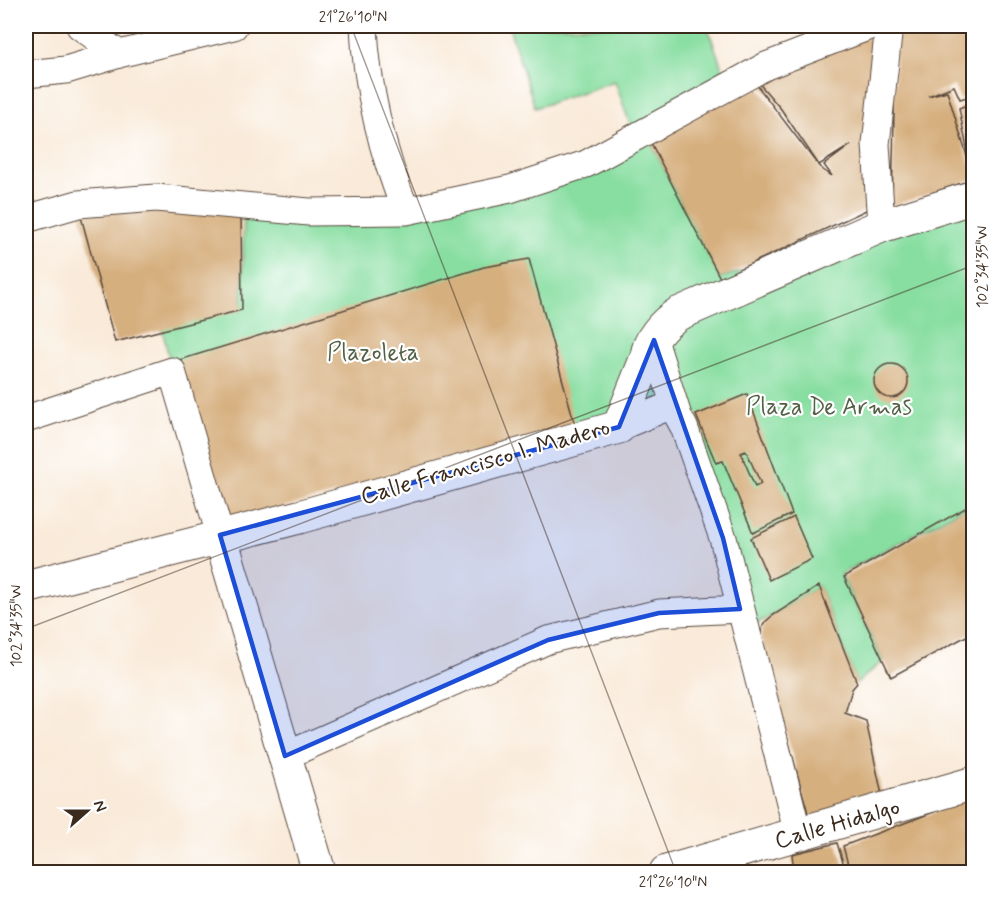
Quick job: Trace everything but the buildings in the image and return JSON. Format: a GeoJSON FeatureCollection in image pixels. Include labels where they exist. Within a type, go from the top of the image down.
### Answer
{"type":"FeatureCollection","features":[{"type":"Feature","properties":{"kind":"main road","name":"Calle Francisco I. Madero"},"geometry":{"type":"LineString","coordinates":[[26,587],[220,535],[299,517],[619,427],[647,357],[647,349],[667,322],[678,314],[881,226],[974,197]]}},
{"type":"Feature","properties":{"kind":"main road"},"geometry":{"type":"LineString","coordinates":[[220,535],[319,873]]}},
{"type":"Feature","properties":{"kind":"main road","name":"Calle Hidalgo"},"geometry":{"type":"LineString","coordinates":[[666,873],[974,783]]}},
{"type":"Feature","properties":{"kind":"street"},"geometry":{"type":"LineString","coordinates":[[80,26],[119,54]]}},
{"type":"Feature","properties":{"kind":"street"},"geometry":{"type":"LineString","coordinates":[[26,74],[66,70],[119,54],[234,26]]}},
{"type":"Feature","properties":{"kind":"street"},"geometry":{"type":"LineString","coordinates":[[364,26],[365,62],[395,185],[406,211]]}},
{"type":"Feature","properties":{"kind":"street"},"geometry":{"type":"LineString","coordinates":[[26,219],[78,204],[156,198],[309,212],[406,211],[510,189],[586,164],[766,66],[870,26]]}},
{"type":"Feature","properties":{"kind":"street"},"geometry":{"type":"LineString","coordinates":[[881,226],[876,144],[889,26]]}},
{"type":"Feature","properties":{"kind":"street"},"geometry":{"type":"LineString","coordinates":[[654,340],[674,404],[723,538],[798,834]]}},
{"type":"Feature","properties":{"kind":"street"},"geometry":{"type":"LineString","coordinates":[[26,419],[172,371],[220,535]]}},
{"type":"Feature","properties":{"kind":"street"},"geometry":{"type":"LineString","coordinates":[[619,427],[674,404]]}},
{"type":"Feature","properties":{"kind":"street"},"geometry":{"type":"LineString","coordinates":[[285,756],[548,640],[659,613],[741,609]]}},
{"type":"Feature","properties":{"kind":"highlighted area"},"geometry":{"type":"Polygon","coordinates":[[[654,340],[723,538],[740,609],[659,613],[548,640],[285,756],[220,535],[619,427],[654,340]]]}},
{"type":"Feature","properties":{"kind":"green space"},"geometry":{"type":"Polygon","coordinates":[[[707,26],[727,82],[633,133],[615,81],[535,108],[509,27],[707,26]]]}},
{"type":"Feature","properties":{"kind":"green space"},"geometry":{"type":"Polygon","coordinates":[[[650,141],[720,278],[973,200],[973,503],[841,574],[883,661],[857,683],[819,586],[772,616],[745,628],[677,416],[606,429],[172,371],[162,328],[242,310],[244,213],[406,215],[650,141]]]}},
{"type":"Feature","properties":{"kind":"park label","name":"Plazoleta"},"geometry":{"type":"Point","coordinates":[373,352]}},
{"type":"Feature","properties":{"kind":"park label","name":"Plaza De Armas"},"geometry":{"type":"Point","coordinates":[829,406]}}]}
